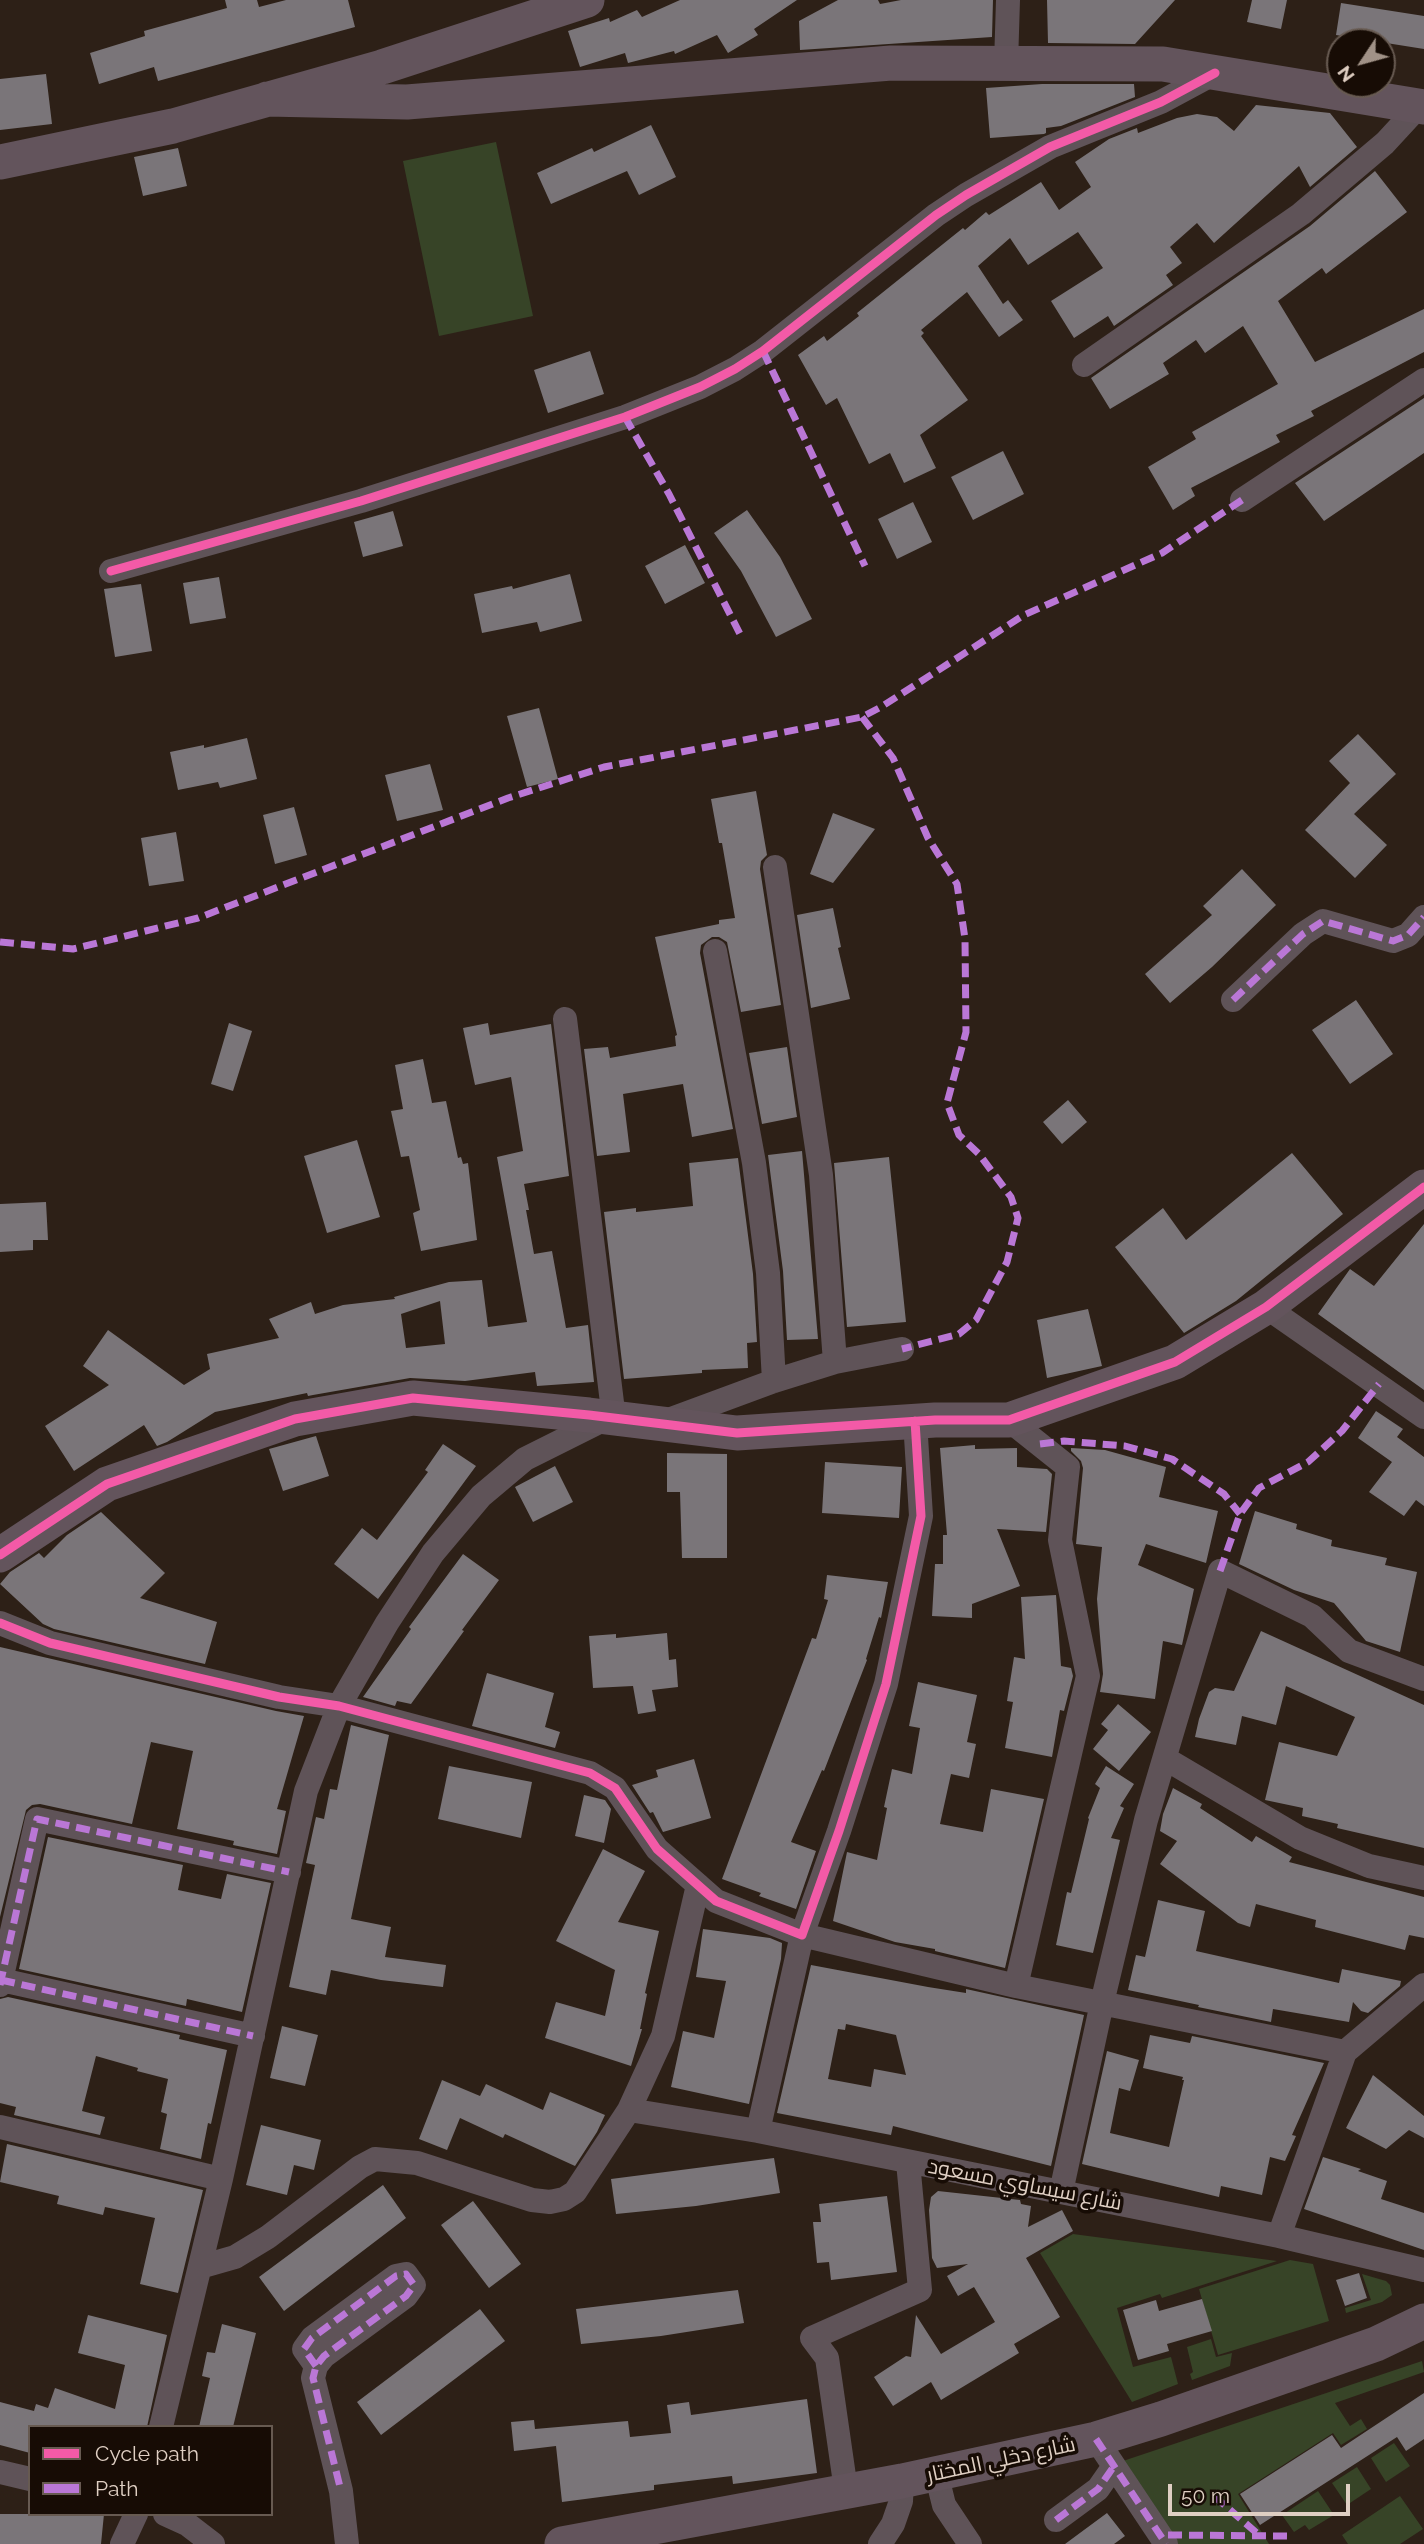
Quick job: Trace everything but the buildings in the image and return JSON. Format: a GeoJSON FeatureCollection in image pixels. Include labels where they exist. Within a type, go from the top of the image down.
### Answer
{"type":"FeatureCollection","features":[{"type":"Feature","properties":{"kind":"street"},"geometry":{"type":"LineString","coordinates":[[0,162],[173,126],[382,67],[587,0]]}},
{"type":"Feature","properties":{"kind":"street"},"geometry":{"type":"LineString","coordinates":[[1006,64],[1008,0]]}},
{"type":"Feature","properties":{"kind":"street"},"geometry":{"type":"LineString","coordinates":[[267,99],[407,102],[891,63],[1163,64],[1421,106]]}},
{"type":"Feature","properties":{"kind":"street"},"geometry":{"type":"LineString","coordinates":[[111,571],[361,501],[625,417],[690,391],[735,369],[763,351],[936,215],[966,195],[1050,147],[1161,102],[1215,73]]}},
{"type":"Feature","properties":{"kind":"street"},"geometry":{"type":"LineString","coordinates":[[1084,365],[1301,214],[1385,143],[1421,106]]}},
{"type":"Feature","properties":{"kind":"street"},"geometry":{"type":"LineString","coordinates":[[1242,500],[1424,380]]}},
{"type":"Feature","properties":{"kind":"street"},"geometry":{"type":"LineString","coordinates":[[775,867],[821,1175],[835,1362]]}},
{"type":"Feature","properties":{"kind":"street"},"geometry":{"type":"LineString","coordinates":[[1233,1000],[1303,934],[1323,921],[1393,941],[1408,935],[1424,917]]}},
{"type":"Feature","properties":{"kind":"street"},"geometry":{"type":"LineString","coordinates":[[715,951],[754,1163],[768,1273],[774,1381]]}},
{"type":"Feature","properties":{"kind":"street"},"geometry":{"type":"LineString","coordinates":[[565,1019],[611,1418]]}},
{"type":"Feature","properties":{"kind":"street"},"geometry":{"type":"LineString","coordinates":[[0,1555],[107,1485],[295,1419],[413,1398],[737,1433],[915,1421],[1009,1420],[1175,1362],[1266,1307],[1424,1186]]}},
{"type":"Feature","properties":{"kind":"street"},"geometry":{"type":"LineString","coordinates":[[1266,1307],[1424,1417]]}},
{"type":"Feature","properties":{"kind":"street"},"geometry":{"type":"LineString","coordinates":[[659,1424],[774,1381],[835,1362],[902,1349]]}},
{"type":"Feature","properties":{"kind":"street"},"geometry":{"type":"LineString","coordinates":[[161,2425],[221,2179],[306,1791],[339,1706],[387,1623],[433,1553],[481,1496],[525,1459],[611,1418]]}},
{"type":"Feature","properties":{"kind":"street"},"geometry":{"type":"LineString","coordinates":[[1009,1420],[1068,1467],[1060,1540],[1088,1676],[1016,1986]]}},
{"type":"Feature","properties":{"kind":"street"},"geometry":{"type":"LineString","coordinates":[[758,2131],[802,1936],[886,1684],[921,1516],[915,1421]]}},
{"type":"Feature","properties":{"kind":"street"},"geometry":{"type":"LineString","coordinates":[[1061,2192],[1102,2003],[1146,1821],[1220,1571],[1312,1616],[1349,1651],[1424,1679]]}},
{"type":"Feature","properties":{"kind":"street"},"geometry":{"type":"LineString","coordinates":[[0,1623],[50,1643],[279,1697],[339,1706],[590,1773],[615,1788],[657,1849],[716,1901],[802,1936],[1016,1986],[1345,2052]]}},
{"type":"Feature","properties":{"kind":"street"},"geometry":{"type":"LineString","coordinates":[[1166,1759],[1300,1838],[1369,1866],[1424,1878]]}},
{"type":"Feature","properties":{"kind":"street"},"geometry":{"type":"LineString","coordinates":[[253,2036],[0,1982],[37,1819],[289,1872]]}},
{"type":"Feature","properties":{"kind":"street"},"geometry":{"type":"LineString","coordinates":[[200,2267],[235,2257],[268,2237],[360,2166],[375,2159],[417,2163],[532,2200],[551,2202],[564,2199],[575,2192],[629,2110],[663,2036],[698,1885]]}},
{"type":"Feature","properties":{"kind":"street"},"geometry":{"type":"LineString","coordinates":[[1279,2236],[1345,2052],[1424,1985]]}},
{"type":"Feature","properties":{"kind":"street","name":"شارع سيساوي مسعود"},"geometry":{"type":"LineString","coordinates":[[629,2110],[758,2131],[1279,2236],[1423,2274]]}},
{"type":"Feature","properties":{"kind":"street"},"geometry":{"type":"LineString","coordinates":[[0,2127],[221,2179]]}},
{"type":"Feature","properties":{"kind":"street"},"geometry":{"type":"LineString","coordinates":[[846,2490],[827,2358],[813,2338],[920,2290],[908,2162]]}},
{"type":"Feature","properties":{"kind":"street","name":"شارع دخلي المختار"},"geometry":{"type":"LineString","coordinates":[[562,2544],[902,2481],[940,2489],[1012,2459],[1105,2453],[1161,2419],[1376,2344],[1424,2321]]}},
{"type":"Feature","properties":{"kind":"street"},"geometry":{"type":"LineString","coordinates":[[316,2365],[313,2378],[341,2491],[347,2544]]}},
{"type":"Feature","properties":{"kind":"street"},"geometry":{"type":"LineString","coordinates":[[1056,2520],[1098,2489],[1105,2453]]}},
{"type":"Feature","properties":{"kind":"street"},"geometry":{"type":"LineString","coordinates":[[1105,2453],[1166,2544]]}},
{"type":"Feature","properties":{"kind":"street"},"geometry":{"type":"LineString","coordinates":[[0,2472],[28,2479]]}},
{"type":"Feature","properties":{"kind":"street"},"geometry":{"type":"LineString","coordinates":[[887,2534],[901,2501],[902,2481]]}},
{"type":"Feature","properties":{"kind":"street"},"geometry":{"type":"LineString","coordinates":[[887,2534],[907,2511],[923,2505],[940,2489],[970,2544]]}},
{"type":"Feature","properties":{"kind":"street"},"geometry":{"type":"LineString","coordinates":[[122,2544],[135,2516]]}},
{"type":"Feature","properties":{"kind":"street"},"geometry":{"type":"LineString","coordinates":[[169,2516],[187,2524],[213,2544]]}},
{"type":"Feature","properties":{"kind":"green space"},"geometry":{"type":"Polygon","coordinates":[[[496,142],[533,316],[439,336],[403,161],[496,142]]]}},
{"type":"Feature","properties":{"kind":"green space"},"geometry":{"type":"Polygon","coordinates":[[[1073,2234],[1277,2261],[1162,2298],[1160,2294],[1117,2308],[1133,2367],[1171,2357],[1178,2384],[1132,2402],[1040,2253],[1073,2234]]]}},
{"type":"Feature","properties":{"kind":"green space"},"geometry":{"type":"Polygon","coordinates":[[[1290,2260],[1313,2264],[1329,2321],[1218,2355],[1199,2289],[1290,2260]]]}},
{"type":"Feature","properties":{"kind":"green space"},"geometry":{"type":"Polygon","coordinates":[[[1362,2274],[1386,2281],[1390,2285],[1392,2295],[1382,2302],[1346,2313],[1345,2308],[1371,2300],[1362,2274]]]}},
{"type":"Feature","properties":{"kind":"green space"},"geometry":{"type":"Polygon","coordinates":[[[1211,2339],[1216,2357],[1232,2353],[1230,2366],[1192,2380],[1190,2374],[1193,2372],[1187,2347],[1211,2339]]]}},
{"type":"Feature","properties":{"kind":"green space"},"geometry":{"type":"Polygon","coordinates":[[[1422,2361],[1424,2372],[1335,2403],[1350,2426],[1361,2419],[1367,2429],[1341,2445],[1333,2433],[1238,2494],[1269,2544],[1176,2544],[1120,2462],[1422,2361]]]}},
{"type":"Feature","properties":{"kind":"green space"},"geometry":{"type":"Polygon","coordinates":[[[1394,2443],[1410,2466],[1386,2482],[1371,2458],[1394,2443]]]}},
{"type":"Feature","properties":{"kind":"green space"},"geometry":{"type":"Polygon","coordinates":[[[1357,2467],[1371,2489],[1347,2505],[1332,2483],[1357,2467]]]}},
{"type":"Feature","properties":{"kind":"green space"},"geometry":{"type":"Polygon","coordinates":[[[1318,2491],[1334,2515],[1309,2530],[1305,2525],[1294,2532],[1282,2515],[1318,2491]]]}},
{"type":"Feature","properties":{"kind":"green space"},"geometry":{"type":"Polygon","coordinates":[[[1400,2496],[1423,2529],[1400,2544],[1348,2544],[1342,2535],[1400,2496]]]}},
{"type":"Feature","properties":{"kind":"marked path"},"geometry":{"type":"LineString","coordinates":[[763,351],[865,566]]}},
{"type":"Feature","properties":{"kind":"marked path"},"geometry":{"type":"LineString","coordinates":[[625,417],[669,494],[742,638]]}},
{"type":"Feature","properties":{"kind":"marked path"},"geometry":{"type":"LineString","coordinates":[[0,942],[73,949],[198,918],[508,798],[604,767],[862,717],[1024,615],[1162,553],[1242,500]]}},
{"type":"Feature","properties":{"kind":"marked path"},"geometry":{"type":"LineString","coordinates":[[862,717],[893,758],[928,838],[957,884],[965,939],[966,1032],[947,1103],[959,1135],[979,1154],[1011,1197],[1018,1218],[1007,1262],[976,1320],[959,1334],[902,1349]]}},
{"type":"Feature","properties":{"kind":"marked path"},"geometry":{"type":"LineString","coordinates":[[1233,1000],[1303,934],[1323,921],[1393,941],[1408,935],[1424,917]]}},
{"type":"Feature","properties":{"kind":"marked path"},"geometry":{"type":"LineString","coordinates":[[1220,1571],[1240,1514],[1259,1488],[1308,1462],[1342,1431],[1379,1384]]}},
{"type":"Feature","properties":{"kind":"marked path"},"geometry":{"type":"LineString","coordinates":[[1040,1444],[1064,1441],[1125,1446],[1172,1459],[1224,1494],[1240,1514]]}},
{"type":"Feature","properties":{"kind":"marked path"},"geometry":{"type":"LineString","coordinates":[[0,1985],[37,1819],[289,1872]]}},
{"type":"Feature","properties":{"kind":"marked path"},"geometry":{"type":"LineString","coordinates":[[1,1980],[253,2036]]}},
{"type":"Feature","properties":{"kind":"marked path"},"geometry":{"type":"LineString","coordinates":[[316,2366],[304,2349],[312,2338],[396,2276],[406,2274],[414,2285],[406,2296],[324,2356],[316,2366],[313,2378],[341,2491]]}},
{"type":"Feature","properties":{"kind":"marked path"},"geometry":{"type":"LineString","coordinates":[[1096,2439],[1166,2544]]}},
{"type":"Feature","properties":{"kind":"marked path"},"geometry":{"type":"LineString","coordinates":[[1056,2520],[1098,2489],[1114,2466]]}},
{"type":"Feature","properties":{"kind":"marked path"},"geometry":{"type":"LineString","coordinates":[[1214,2496],[1259,2535]]}},
{"type":"Feature","properties":{"kind":"marked path"},"geometry":{"type":"LineString","coordinates":[[1168,2535],[1288,2536]]}},
{"type":"Feature","properties":{"kind":"cycle path"},"geometry":{"type":"LineString","coordinates":[[111,571],[361,501],[625,417],[700,387],[763,351],[936,215],[966,195],[1050,147],[1161,102],[1215,73]]}},
{"type":"Feature","properties":{"kind":"cycle path"},"geometry":{"type":"LineString","coordinates":[[0,1555],[107,1484],[295,1419],[413,1398],[737,1433],[935,1420],[1009,1420],[1175,1362],[1266,1307],[1424,1187]]}},
{"type":"Feature","properties":{"kind":"cycle path"},"geometry":{"type":"LineString","coordinates":[[0,1623],[50,1643],[279,1697],[339,1706],[590,1773],[615,1788],[657,1849],[716,1901],[802,1935],[886,1684],[921,1516],[915,1421]]}}]}
